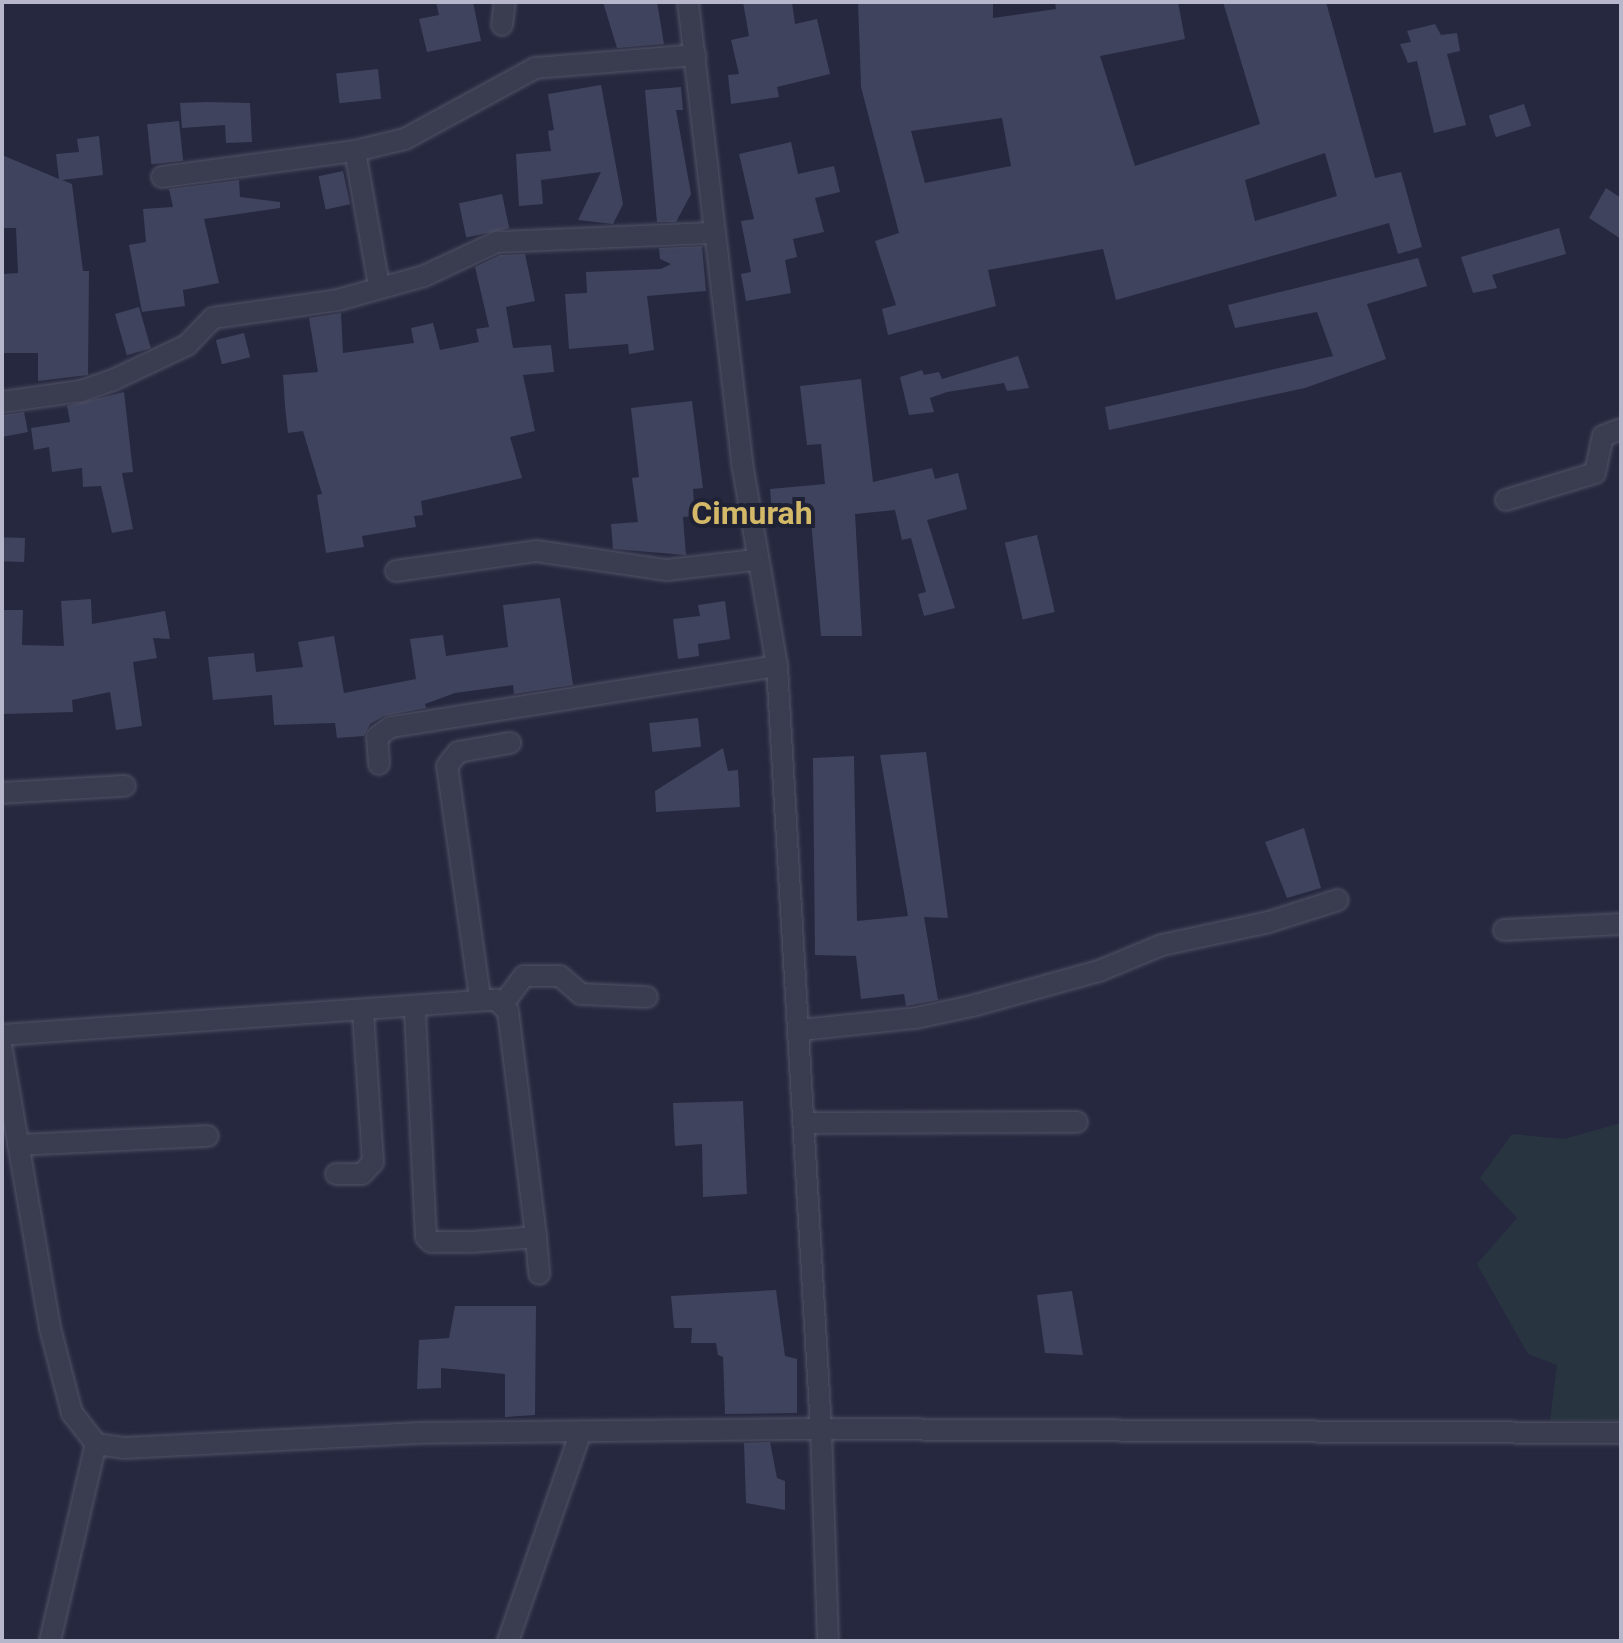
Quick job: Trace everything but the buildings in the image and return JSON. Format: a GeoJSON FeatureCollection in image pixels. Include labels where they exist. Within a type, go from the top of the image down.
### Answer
{"type":"FeatureCollection","features":[{"type":"Feature","properties":{"kind":"street"},"geometry":{"type":"LineString","coordinates":[[502,25],[505,2]]}},
{"type":"Feature","properties":{"kind":"street"},"geometry":{"type":"LineString","coordinates":[[688,2],[713,233],[755,560],[777,666],[806,1123],[828,1641]]}},
{"type":"Feature","properties":{"kind":"street"},"geometry":{"type":"LineString","coordinates":[[162,177],[355,151],[405,139],[535,68],[695,55]]}},
{"type":"Feature","properties":{"kind":"street"},"geometry":{"type":"LineString","coordinates":[[355,151],[379,286]]}},
{"type":"Feature","properties":{"kind":"street"},"geometry":{"type":"LineString","coordinates":[[2,402],[81,391],[113,380],[187,345],[213,318],[338,300],[379,286],[424,276],[472,250],[517,238],[713,233]]}},
{"type":"Feature","properties":{"kind":"street"},"geometry":{"type":"LineString","coordinates":[[1506,500],[1595,473],[1603,436],[1621,429]]}},
{"type":"Feature","properties":{"kind":"street"},"geometry":{"type":"LineString","coordinates":[[396,571],[536,551],[667,570],[755,560]]}},
{"type":"Feature","properties":{"kind":"street"},"geometry":{"type":"LineString","coordinates":[[379,764],[377,737],[391,727],[777,666]]}},
{"type":"Feature","properties":{"kind":"street"},"geometry":{"type":"LineString","coordinates":[[480,997],[447,766],[458,752],[510,743]]}},
{"type":"Feature","properties":{"kind":"street"},"geometry":{"type":"LineString","coordinates":[[2,793],[125,786]]}},
{"type":"Feature","properties":{"kind":"street"},"geometry":{"type":"LineString","coordinates":[[801,1030],[916,1018],[972,1006],[1099,971],[1162,945],[1269,922],[1338,900]]}},
{"type":"Feature","properties":{"kind":"street"},"geometry":{"type":"LineString","coordinates":[[1504,930],[1621,924]]}},
{"type":"Feature","properties":{"kind":"street"},"geometry":{"type":"LineString","coordinates":[[503,1004],[524,976],[560,976],[581,994],[647,997]]}},
{"type":"Feature","properties":{"kind":"street"},"geometry":{"type":"LineString","coordinates":[[2,1035],[415,1008],[480,997],[503,1004],[508,1011],[539,1274]]}},
{"type":"Feature","properties":{"kind":"street"},"geometry":{"type":"LineString","coordinates":[[415,1008],[426,1237],[431,1242],[536,1237]]}},
{"type":"Feature","properties":{"kind":"street"},"geometry":{"type":"LineString","coordinates":[[336,1174],[362,1174],[374,1157],[363,1012]]}},
{"type":"Feature","properties":{"kind":"street"},"geometry":{"type":"LineString","coordinates":[[2,1050],[50,1328],[72,1413],[96,1444],[124,1448],[419,1433],[821,1429],[1621,1433]]}},
{"type":"Feature","properties":{"kind":"street"},"geometry":{"type":"LineString","coordinates":[[806,1123],[1077,1122]]}},
{"type":"Feature","properties":{"kind":"street"},"geometry":{"type":"LineString","coordinates":[[18,1145],[208,1136]]}},
{"type":"Feature","properties":{"kind":"street"},"geometry":{"type":"LineString","coordinates":[[508,1641],[581,1431]]}},
{"type":"Feature","properties":{"kind":"street"},"geometry":{"type":"LineString","coordinates":[[50,1641],[96,1444]]}},
{"type":"Feature","properties":{"kind":"shaded area"},"geometry":{"type":"Polygon","coordinates":[[[1621,1123],[1621,1421],[1550,1420],[1557,1365],[1528,1354],[1477,1264],[1517,1218],[1480,1178],[1512,1134],[1564,1139],[1621,1123]]]}},
{"type":"Feature","properties":{"kind":"district","name":"Cimurah"},"geometry":{"type":"Point","coordinates":[752,513]}}]}
